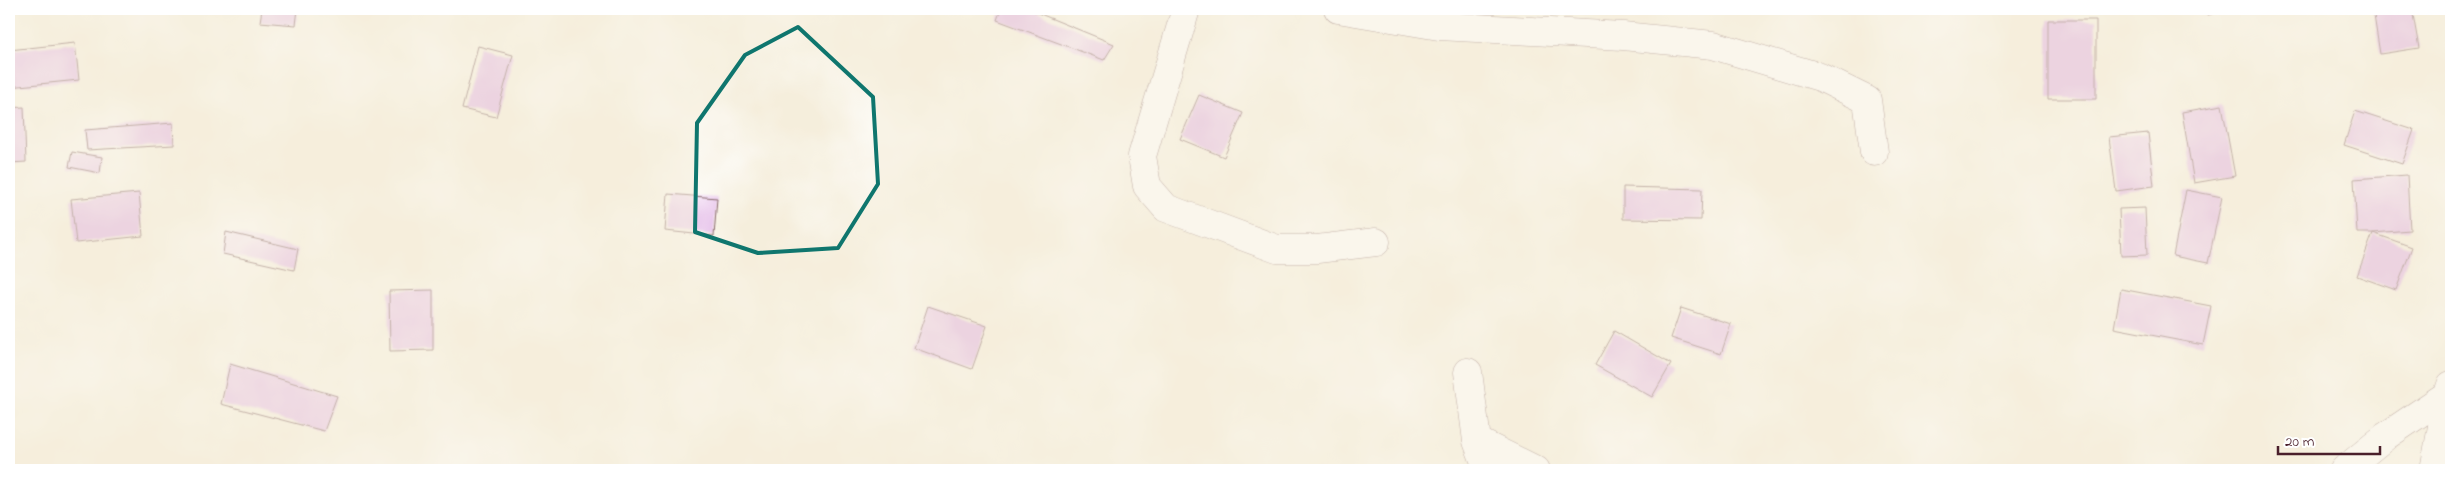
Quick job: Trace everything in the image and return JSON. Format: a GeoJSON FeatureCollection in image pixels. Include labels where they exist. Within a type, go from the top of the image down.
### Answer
{"type":"FeatureCollection","features":[{"type":"Feature","properties":{"kind":"street"},"geometry":{"type":"LineString","coordinates":[[1186,9],[1142,156],[1147,186],[1166,208],[1277,249],[1317,249],[1376,242]]}},
{"type":"Feature","properties":{"kind":"street"},"geometry":{"type":"LineString","coordinates":[[1338,9],[1439,26],[1624,36],[1713,45],[1820,77],[1867,100],[1874,152]]}},
{"type":"Feature","properties":{"kind":"street"},"geometry":{"type":"LineString","coordinates":[[1468,372],[1477,441],[1485,462],[1485,470]]}},
{"type":"Feature","properties":{"kind":"street"},"geometry":{"type":"LineString","coordinates":[[2344,470],[2449,389]]}},
{"type":"Feature","properties":{"kind":"street"},"geometry":{"type":"LineString","coordinates":[[2434,470],[2449,389]]}},
{"type":"Feature","properties":{"kind":"street"},"geometry":{"type":"LineString","coordinates":[[1477,441],[1536,470]]}},
{"type":"Feature","properties":{"kind":"highlighted area"},"geometry":{"type":"Polygon","coordinates":[[[798,27],[873,97],[878,184],[838,248],[758,253],[695,232],[697,123],[745,55],[798,27]]]}},
{"type":"Feature","properties":{"kind":"building"},"geometry":{"type":"Polygon","coordinates":[[[262,9],[298,9],[296,25],[260,22],[262,9]]]}},
{"type":"Feature","properties":{"kind":"building"},"geometry":{"type":"Polygon","coordinates":[[[1001,9],[1028,9],[1114,44],[1104,60],[997,20],[1001,9]]]}},
{"type":"Feature","properties":{"kind":"building"},"geometry":{"type":"Polygon","coordinates":[[[2206,9],[2228,9],[2208,15],[2206,9]]]}},
{"type":"Feature","properties":{"kind":"building"},"geometry":{"type":"Polygon","coordinates":[[[2373,9],[2412,9],[2419,48],[2380,54],[2373,9]]]}},
{"type":"Feature","properties":{"kind":"building"},"geometry":{"type":"Polygon","coordinates":[[[2048,20],[2096,20],[2096,99],[2048,99],[2048,20]]]}},
{"type":"Feature","properties":{"kind":"building"},"geometry":{"type":"Polygon","coordinates":[[[75,43],[79,80],[9,87],[9,50],[75,43]]]}},
{"type":"Feature","properties":{"kind":"building"},"geometry":{"type":"Polygon","coordinates":[[[478,46],[513,55],[496,117],[462,109],[478,46]]]}},
{"type":"Feature","properties":{"kind":"building"},"geometry":{"type":"Polygon","coordinates":[[[1199,95],[1243,113],[1224,157],[1180,139],[1199,95]]]}},
{"type":"Feature","properties":{"kind":"building"},"geometry":{"type":"Polygon","coordinates":[[[2222,105],[2235,176],[2194,183],[2182,112],[2222,105]]]}},
{"type":"Feature","properties":{"kind":"building"},"geometry":{"type":"Polygon","coordinates":[[[24,107],[26,162],[9,163],[9,108],[24,107]]]}},
{"type":"Feature","properties":{"kind":"building"},"geometry":{"type":"Polygon","coordinates":[[[2355,111],[2414,130],[2402,164],[2344,145],[2355,111]]]}},
{"type":"Feature","properties":{"kind":"building"},"geometry":{"type":"Polygon","coordinates":[[[173,123],[174,145],[87,150],[85,130],[173,123]]]}},
{"type":"Feature","properties":{"kind":"building"},"geometry":{"type":"Polygon","coordinates":[[[2148,133],[2154,186],[2116,191],[2109,137],[2148,133]]]}},
{"type":"Feature","properties":{"kind":"building"},"geometry":{"type":"Polygon","coordinates":[[[72,152],[102,157],[100,173],[69,167],[72,152]]]}},
{"type":"Feature","properties":{"kind":"building"},"geometry":{"type":"Polygon","coordinates":[[[2407,175],[2410,230],[2357,233],[2354,179],[2407,175]]]}},
{"type":"Feature","properties":{"kind":"building"},"geometry":{"type":"Polygon","coordinates":[[[1623,187],[1702,189],[1701,220],[1623,219],[1623,187]]]}},
{"type":"Feature","properties":{"kind":"building"},"geometry":{"type":"Polygon","coordinates":[[[2186,190],[2222,197],[2208,263],[2173,256],[2186,190]]]}},
{"type":"Feature","properties":{"kind":"building"},"geometry":{"type":"Polygon","coordinates":[[[139,193],[143,236],[76,243],[71,199],[139,193]]]}},
{"type":"Feature","properties":{"kind":"building"},"geometry":{"type":"Polygon","coordinates":[[[668,194],[717,198],[714,236],[665,231],[668,194]]]}},
{"type":"Feature","properties":{"kind":"building"},"geometry":{"type":"Polygon","coordinates":[[[2145,208],[2147,255],[2121,256],[2119,209],[2145,208]]]}},
{"type":"Feature","properties":{"kind":"building"},"geometry":{"type":"Polygon","coordinates":[[[226,232],[298,249],[294,270],[223,254],[226,232]]]}},
{"type":"Feature","properties":{"kind":"building"},"geometry":{"type":"Polygon","coordinates":[[[2373,233],[2412,247],[2396,290],[2357,276],[2373,233]]]}},
{"type":"Feature","properties":{"kind":"building"},"geometry":{"type":"Polygon","coordinates":[[[2121,289],[2211,306],[2203,345],[2114,328],[2121,289]]]}},
{"type":"Feature","properties":{"kind":"building"},"geometry":{"type":"Polygon","coordinates":[[[433,290],[433,350],[390,351],[389,291],[433,290]]]}},
{"type":"Feature","properties":{"kind":"building"},"geometry":{"type":"Polygon","coordinates":[[[928,306],[987,326],[972,369],[914,348],[928,306]]]}},
{"type":"Feature","properties":{"kind":"building"},"geometry":{"type":"Polygon","coordinates":[[[1681,308],[1731,324],[1721,354],[1671,338],[1681,308]]]}},
{"type":"Feature","properties":{"kind":"building"},"geometry":{"type":"Polygon","coordinates":[[[1614,331],[1671,364],[1652,397],[1595,365],[1614,331]]]}},
{"type":"Feature","properties":{"kind":"building"},"geometry":{"type":"Polygon","coordinates":[[[230,364],[337,396],[324,431],[221,404],[230,364]]]}}]}
